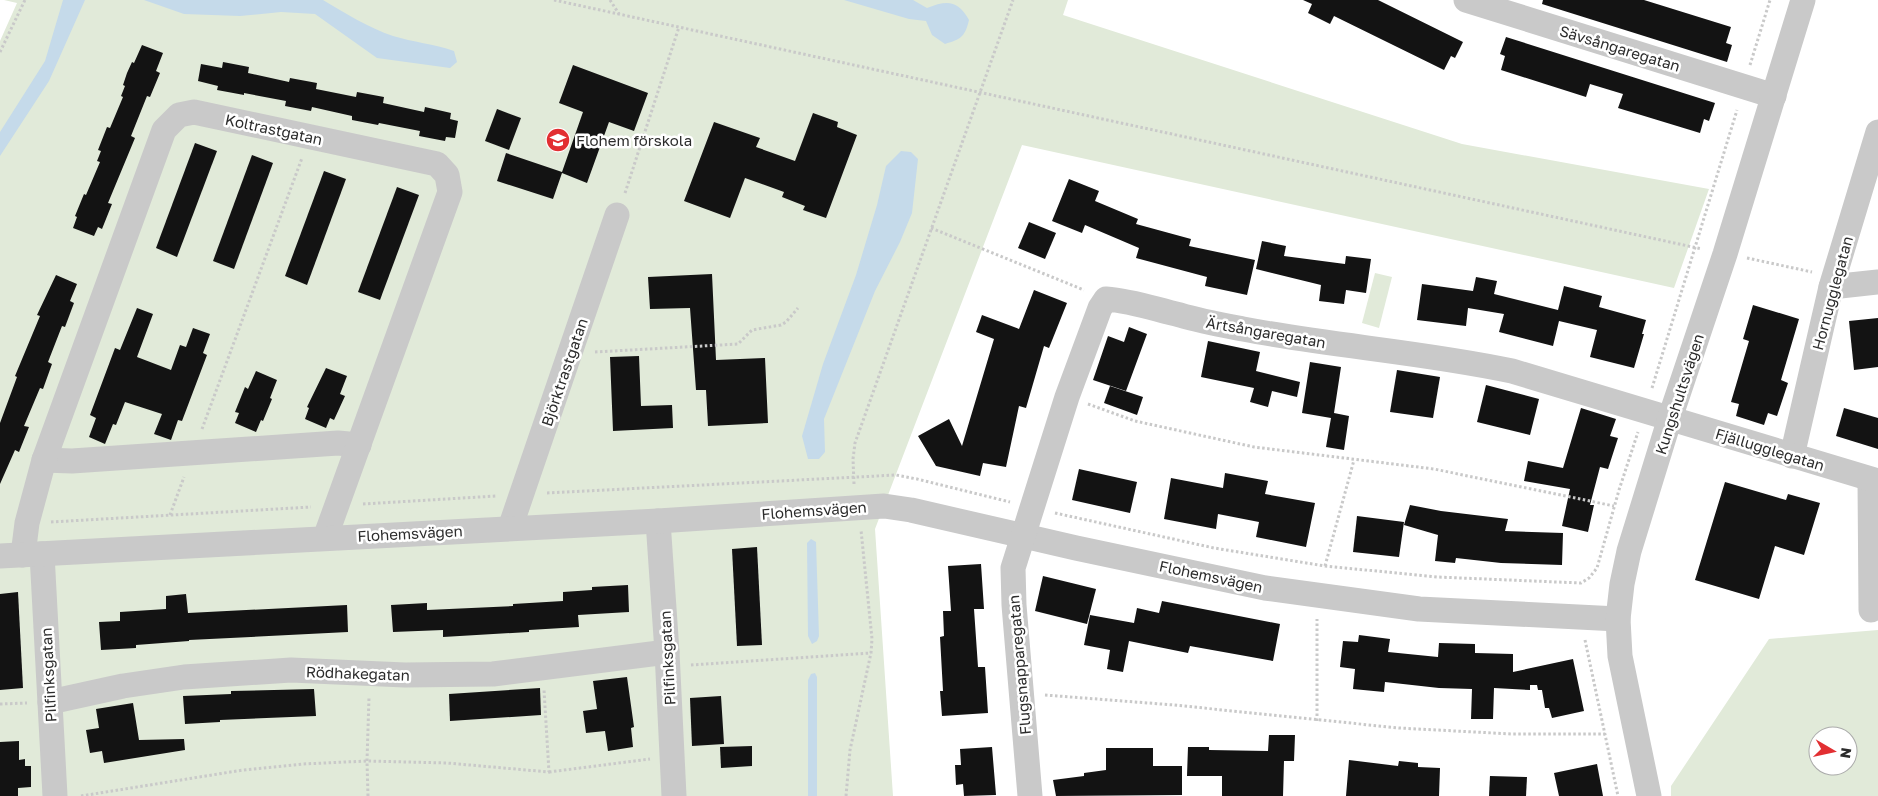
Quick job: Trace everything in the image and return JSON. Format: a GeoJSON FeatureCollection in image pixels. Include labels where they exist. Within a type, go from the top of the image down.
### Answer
{"type":"FeatureCollection","features":[{"type":"Feature","properties":{"kind":"street","name":"Sävsångaregatan"},"geometry":{"type":"LineString","coordinates":[[1466,0],[1774,96]]}},
{"type":"Feature","properties":{"kind":"street","name":"Kungshultsvägen"},"geometry":{"type":"LineString","coordinates":[[1649,796],[1620,656],[1618,618],[1622,584],[1629,552],[1670,418],[1725,254],[1803,0]]}},
{"type":"Feature","properties":{"kind":"street","name":"Koltrastgatan"},"geometry":{"type":"LineString","coordinates":[[22,555],[27,523],[44,460],[164,130],[179,115],[194,112],[437,164],[447,174],[450,192],[325,538]]}},
{"type":"Feature","properties":{"kind":"street","name":"Hornugglegatan"},"geometry":{"type":"LineString","coordinates":[[1792,456],[1832,282],[1873,167],[1878,132]]}},
{"type":"Feature","properties":{"kind":"street","name":"Björktrastgatan"},"geometry":{"type":"LineString","coordinates":[[510,528],[617,215]]}},
{"type":"Feature","properties":{"kind":"street"},"geometry":{"type":"LineString","coordinates":[[1832,282],[1878,282]]}},
{"type":"Feature","properties":{"kind":"street"},"geometry":{"type":"LineString","coordinates":[[1023,535],[1067,397],[1100,308],[1106,299]]}},
{"type":"Feature","properties":{"kind":"street","name":"Ärtsångaregatan"},"geometry":{"type":"LineString","coordinates":[[1106,299],[1128,300],[1182,316],[1243,329],[1512,371],[1670,418]]}},
{"type":"Feature","properties":{"kind":"street","name":"Fjällugglegatan"},"geometry":{"type":"LineString","coordinates":[[1670,418],[1874,480],[1871,610]]}},
{"type":"Feature","properties":{"kind":"street"},"geometry":{"type":"LineString","coordinates":[[44,460],[72,460],[338,443],[358,445]]}},
{"type":"Feature","properties":{"kind":"street","name":"Flohemsvägen"},"geometry":{"type":"LineString","coordinates":[[22,555],[658,521],[884,506],[911,510],[1076,548],[1265,588],[1419,609],[1618,618]]}},
{"type":"Feature","properties":{"kind":"street","name":"Pilfinksgatan"},"geometry":{"type":"LineString","coordinates":[[658,521],[674,796]]}},
{"type":"Feature","properties":{"kind":"street","name":"Flugsnapparegatan"},"geometry":{"type":"LineString","coordinates":[[1023,535],[1013,568],[1012,585],[1030,796]]}},
{"type":"Feature","properties":{"kind":"street","name":"Pilfinksgatan"},"geometry":{"type":"LineString","coordinates":[[22,555],[50,702],[55,796]]}},
{"type":"Feature","properties":{"kind":"street","name":"Rödhakegatan"},"geometry":{"type":"LineString","coordinates":[[50,702],[123,686],[184,678],[291,670],[405,675],[493,674],[543,667],[667,659]]}},
{"type":"Feature","properties":{"kind":"path"},"geometry":{"type":"LineString","coordinates":[[0,52],[25,0]]}},
{"type":"Feature","properties":{"kind":"path"},"geometry":{"type":"LineString","coordinates":[[554,0],[1725,254],[1832,282]]}},
{"type":"Feature","properties":{"kind":"path"},"geometry":{"type":"LineString","coordinates":[[610,0],[618,14]]}},
{"type":"Feature","properties":{"kind":"path"},"geometry":{"type":"LineString","coordinates":[[846,796],[850,750],[871,653],[872,639],[860,520],[853,476],[855,443],[1014,0]]}},
{"type":"Feature","properties":{"kind":"path"},"geometry":{"type":"LineString","coordinates":[[617,215],[679,27]]}},
{"type":"Feature","properties":{"kind":"path"},"geometry":{"type":"LineString","coordinates":[[170,515],[310,136]]}},
{"type":"Feature","properties":{"kind":"path"},"geometry":{"type":"LineString","coordinates":[[931,228],[1106,299]]}},
{"type":"Feature","properties":{"kind":"path"},"geometry":{"type":"LineString","coordinates":[[570,354],[738,344],[752,330],[781,325],[798,308]]}},
{"type":"Feature","properties":{"kind":"path"},"geometry":{"type":"LineString","coordinates":[[1067,397],[1136,421],[1254,447],[1434,469],[1614,506]]}},
{"type":"Feature","properties":{"kind":"path"},"geometry":{"type":"LineString","coordinates":[[1325,566],[1354,460]]}},
{"type":"Feature","properties":{"kind":"path"},"geometry":{"type":"LineString","coordinates":[[1317,720],[1318,595]]}},
{"type":"Feature","properties":{"kind":"path"},"geometry":{"type":"LineString","coordinates":[[1584,617],[1586,649],[1618,796]]}},
{"type":"Feature","properties":{"kind":"path"},"geometry":{"type":"LineString","coordinates":[[667,659],[871,653]]}},
{"type":"Feature","properties":{"kind":"path"},"geometry":{"type":"LineString","coordinates":[[543,667],[549,772]]}},
{"type":"Feature","properties":{"kind":"path"},"geometry":{"type":"LineString","coordinates":[[368,796],[367,761],[370,674]]}},
{"type":"Feature","properties":{"kind":"path"},"geometry":{"type":"LineString","coordinates":[[1021,693],[1174,705],[1399,728],[1512,734],[1605,734]]}},
{"type":"Feature","properties":{"kind":"path"},"geometry":{"type":"LineString","coordinates":[[80,796],[242,770],[367,761],[447,763],[549,772],[654,758]]}},
{"type":"Feature","properties":{"kind":"green space"},"geometry":{"type":"Polygon","coordinates":[[[4,0],[1068,0],[1063,15],[1462,144],[1709,189],[1674,288],[1022,145],[875,529],[893,796],[0,796],[0,41],[17,3],[4,0]]]}},
{"type":"Feature","properties":{"kind":"green space"},"geometry":{"type":"Polygon","coordinates":[[[1375,273],[1392,277],[1379,328],[1362,323],[1375,273]]]}},
{"type":"Feature","properties":{"kind":"green space"},"geometry":{"type":"Polygon","coordinates":[[[1878,630],[1878,796],[1671,796],[1671,786],[1769,639],[1878,630]]]}},
{"type":"Feature","properties":{"kind":"water"},"geometry":{"type":"Polygon","coordinates":[[[63,0],[85,0],[49,81],[0,156],[0,132],[45,61],[63,0]]]}},
{"type":"Feature","properties":{"kind":"water"},"geometry":{"type":"Polygon","coordinates":[[[144,0],[323,0],[384,33],[454,51],[457,62],[450,68],[377,58],[315,14],[281,12],[240,16],[184,14],[144,0]]]}},
{"type":"Feature","properties":{"kind":"water"},"geometry":{"type":"Polygon","coordinates":[[[844,0],[913,0],[927,8],[946,3],[956,5],[965,13],[969,20],[964,34],[955,41],[945,44],[932,35],[926,21],[909,19],[844,0]]]}},
{"type":"Feature","properties":{"kind":"water"},"geometry":{"type":"Polygon","coordinates":[[[901,151],[911,152],[918,159],[912,213],[900,242],[875,291],[824,419],[825,452],[819,459],[808,459],[802,436],[823,364],[856,275],[877,205],[886,166],[901,151]]]}},
{"type":"Feature","properties":{"kind":"water"},"geometry":{"type":"Polygon","coordinates":[[[811,539],[816,542],[819,636],[817,641],[812,644],[808,636],[807,543],[811,539]]]}},
{"type":"Feature","properties":{"kind":"water"},"geometry":{"type":"Polygon","coordinates":[[[815,673],[817,677],[817,796],[808,796],[808,680],[811,674],[815,673]]]}},
{"type":"Feature","properties":{"kind":"building"},"geometry":{"type":"Polygon","coordinates":[[[1303,0],[1378,0],[1463,42],[1455,58],[1451,56],[1444,70],[1334,16],[1330,24],[1308,13],[1312,4],[1303,0]]]}},
{"type":"Feature","properties":{"kind":"building"},"geometry":{"type":"Polygon","coordinates":[[[1543,0],[1644,0],[1731,27],[1726,43],[1732,45],[1727,62],[1542,4],[1543,0]]]}},
{"type":"Feature","properties":{"kind":"building"},"geometry":{"type":"Polygon","coordinates":[[[1506,37],[1715,103],[1709,121],[1704,119],[1700,133],[1618,108],[1623,94],[1590,84],[1586,97],[1501,70],[1505,56],[1500,54],[1506,37]]]}},
{"type":"Feature","properties":{"kind":"building"},"geometry":{"type":"Polygon","coordinates":[[[142,45],[163,53],[156,71],[160,73],[150,97],[147,96],[131,136],[135,138],[108,203],[112,204],[102,229],[98,227],[94,236],[73,228],[77,217],[75,216],[100,162],[97,161],[101,151],[98,150],[107,127],[110,128],[123,97],[121,96],[127,73],[142,45]]]}},
{"type":"Feature","properties":{"kind":"building"},"geometry":{"type":"Polygon","coordinates":[[[223,62],[249,67],[248,73],[289,82],[290,78],[317,83],[316,89],[356,97],[357,92],[384,97],[383,103],[424,112],[425,107],[451,113],[450,119],[458,121],[455,138],[446,137],[445,141],[419,136],[420,131],[352,120],[352,116],[312,107],[311,111],[285,106],[286,101],[217,90],[218,86],[198,81],[201,64],[222,68],[223,62]]]}},
{"type":"Feature","properties":{"kind":"building"},"geometry":{"type":"Polygon","coordinates":[[[573,65],[648,93],[634,131],[609,122],[587,183],[562,173],[553,199],[497,181],[506,153],[562,172],[583,112],[559,103],[573,65]]]}},
{"type":"Feature","properties":{"kind":"building"},"geometry":{"type":"Polygon","coordinates":[[[497,109],[521,118],[509,150],[485,141],[497,109]]]}},
{"type":"Feature","properties":{"kind":"building"},"geometry":{"type":"Polygon","coordinates":[[[813,113],[838,122],[837,127],[857,135],[826,218],[803,210],[805,206],[782,197],[784,192],[745,178],[730,218],[684,201],[714,122],[760,138],[756,147],[795,161],[813,113]]]}},
{"type":"Feature","properties":{"kind":"building"},"geometry":{"type":"Polygon","coordinates":[[[195,143],[217,151],[177,257],[156,248],[195,143]]]}},
{"type":"Feature","properties":{"kind":"building"},"geometry":{"type":"Polygon","coordinates":[[[252,155],[273,163],[234,269],[213,261],[252,155]]]}},
{"type":"Feature","properties":{"kind":"building"},"geometry":{"type":"Polygon","coordinates":[[[324,171],[346,179],[307,285],[285,276],[324,171]]]}},
{"type":"Feature","properties":{"kind":"building"},"geometry":{"type":"Polygon","coordinates":[[[1069,179],[1099,191],[1095,201],[1138,219],[1136,224],[1191,239],[1189,246],[1255,260],[1247,295],[1205,286],[1207,277],[1136,258],[1139,248],[1085,225],[1082,233],[1052,221],[1069,179]]]}},
{"type":"Feature","properties":{"kind":"building"},"geometry":{"type":"Polygon","coordinates":[[[397,187],[419,195],[380,300],[358,292],[397,187]]]}},
{"type":"Feature","properties":{"kind":"building"},"geometry":{"type":"Polygon","coordinates":[[[1029,222],[1056,233],[1045,259],[1018,248],[1029,222]]]}},
{"type":"Feature","properties":{"kind":"building"},"geometry":{"type":"Polygon","coordinates":[[[1262,241],[1286,246],[1284,256],[1345,264],[1346,256],[1371,259],[1366,293],[1346,290],[1344,304],[1319,301],[1321,285],[1256,269],[1262,241]]]}},
{"type":"Feature","properties":{"kind":"building"},"geometry":{"type":"Polygon","coordinates":[[[712,274],[716,360],[765,358],[768,423],[708,426],[706,390],[696,390],[690,308],[650,309],[648,277],[712,274]]]}},
{"type":"Feature","properties":{"kind":"building"},"geometry":{"type":"Polygon","coordinates":[[[56,275],[77,284],[70,301],[74,303],[65,327],[62,326],[48,362],[52,364],[43,389],[40,388],[24,426],[29,427],[19,452],[15,450],[0,484],[0,423],[17,377],[15,376],[40,316],[37,315],[56,275]]]}},
{"type":"Feature","properties":{"kind":"building"},"geometry":{"type":"Polygon","coordinates":[[[1476,277],[1497,281],[1494,294],[1558,310],[1564,286],[1602,296],[1599,307],[1646,320],[1634,368],[1590,357],[1597,330],[1559,321],[1553,346],[1499,332],[1504,314],[1468,308],[1466,326],[1417,320],[1422,284],[1473,291],[1476,277]]]}},
{"type":"Feature","properties":{"kind":"building"},"geometry":{"type":"Polygon","coordinates":[[[1034,290],[1067,303],[1049,348],[1044,346],[1026,408],[1019,406],[1006,467],[983,463],[980,476],[936,466],[918,436],[949,419],[962,446],[994,339],[976,332],[982,315],[1019,329],[1034,290]]]}},
{"type":"Feature","properties":{"kind":"building"},"geometry":{"type":"Polygon","coordinates":[[[1753,305],[1799,319],[1781,380],[1788,383],[1777,416],[1768,413],[1764,425],[1736,416],[1739,404],[1731,402],[1749,341],[1743,339],[1753,305]]]}},
{"type":"Feature","properties":{"kind":"building"},"geometry":{"type":"Polygon","coordinates":[[[137,308],[153,314],[137,357],[171,370],[180,345],[186,347],[193,328],[210,334],[203,353],[207,355],[182,421],[178,420],[171,440],[154,434],[162,414],[125,402],[116,425],[113,424],[105,444],[89,437],[96,418],[90,415],[115,348],[120,350],[137,308]]]}},
{"type":"Feature","properties":{"kind":"building"},"geometry":{"type":"Polygon","coordinates":[[[1878,318],[1878,367],[1854,370],[1849,321],[1878,318]]]}},
{"type":"Feature","properties":{"kind":"building"},"geometry":{"type":"Polygon","coordinates":[[[1129,327],[1147,334],[1126,391],[1093,380],[1108,336],[1124,342],[1129,327]]]}},
{"type":"Feature","properties":{"kind":"building"},"geometry":{"type":"Polygon","coordinates":[[[1208,341],[1260,352],[1256,371],[1300,382],[1297,397],[1272,391],[1268,407],[1250,402],[1254,388],[1201,377],[1208,341]]]}},
{"type":"Feature","properties":{"kind":"building"},"geometry":{"type":"Polygon","coordinates":[[[639,356],[641,406],[672,405],[673,428],[613,431],[610,357],[639,356]]]}},
{"type":"Feature","properties":{"kind":"building"},"geometry":{"type":"Polygon","coordinates":[[[1310,362],[1341,367],[1334,413],[1349,416],[1344,450],[1326,447],[1331,418],[1302,413],[1310,362]]]}},
{"type":"Feature","properties":{"kind":"building"},"geometry":{"type":"Polygon","coordinates":[[[326,368],[347,376],[340,394],[345,396],[334,420],[330,418],[326,428],[305,419],[309,408],[307,407],[326,368]]]}},
{"type":"Feature","properties":{"kind":"building"},"geometry":{"type":"Polygon","coordinates":[[[1397,370],[1440,377],[1433,418],[1390,412],[1397,370]]]}},
{"type":"Feature","properties":{"kind":"building"},"geometry":{"type":"Polygon","coordinates":[[[256,371],[277,380],[270,398],[272,399],[256,432],[235,423],[239,413],[235,412],[245,387],[248,389],[256,371]]]}},
{"type":"Feature","properties":{"kind":"building"},"geometry":{"type":"Polygon","coordinates":[[[1486,385],[1539,399],[1530,435],[1477,422],[1486,385]]]}},
{"type":"Feature","properties":{"kind":"building"},"geometry":{"type":"Polygon","coordinates":[[[1110,386],[1143,397],[1137,415],[1104,403],[1110,386]]]}},
{"type":"Feature","properties":{"kind":"building"},"geometry":{"type":"Polygon","coordinates":[[[1581,408],[1616,419],[1610,436],[1618,438],[1608,469],[1600,467],[1590,505],[1594,505],[1588,532],[1562,526],[1570,489],[1524,481],[1528,461],[1563,468],[1581,408]]]}},
{"type":"Feature","properties":{"kind":"building"},"geometry":{"type":"Polygon","coordinates":[[[1844,408],[1878,418],[1878,449],[1836,436],[1844,408]]]}},
{"type":"Feature","properties":{"kind":"building"},"geometry":{"type":"Polygon","coordinates":[[[1079,469],[1137,482],[1130,513],[1072,500],[1079,469]]]}},
{"type":"Feature","properties":{"kind":"building"},"geometry":{"type":"Polygon","coordinates":[[[1225,473],[1268,481],[1265,494],[1315,503],[1306,547],[1256,537],[1259,522],[1218,514],[1216,529],[1164,519],[1171,478],[1223,488],[1225,473]]]}},
{"type":"Feature","properties":{"kind":"building"},"geometry":{"type":"Polygon","coordinates":[[[1725,482],[1786,500],[1788,494],[1820,503],[1804,555],[1775,546],[1759,599],[1695,580],[1725,482]]]}},
{"type":"Feature","properties":{"kind":"building"},"geometry":{"type":"Polygon","coordinates":[[[1410,505],[1441,511],[1508,519],[1505,531],[1563,533],[1562,565],[1501,563],[1456,558],[1455,563],[1435,561],[1438,535],[1404,525],[1410,505]]]}},
{"type":"Feature","properties":{"kind":"building"},"geometry":{"type":"Polygon","coordinates":[[[1357,516],[1404,522],[1399,557],[1353,552],[1357,516]]]}},
{"type":"Feature","properties":{"kind":"building"},"geometry":{"type":"Polygon","coordinates":[[[757,547],[762,645],[737,646],[732,549],[757,547]]]}},
{"type":"Feature","properties":{"kind":"building"},"geometry":{"type":"Polygon","coordinates":[[[981,564],[984,609],[974,609],[978,667],[985,667],[988,713],[942,716],[940,691],[943,691],[940,637],[944,636],[943,611],[951,611],[948,566],[981,564]]]}},
{"type":"Feature","properties":{"kind":"building"},"geometry":{"type":"Polygon","coordinates":[[[1043,576],[1096,589],[1087,624],[1035,611],[1043,576]]]}},
{"type":"Feature","properties":{"kind":"building"},"geometry":{"type":"Polygon","coordinates":[[[628,585],[629,612],[578,615],[579,627],[443,637],[443,630],[393,632],[391,605],[427,603],[427,610],[513,606],[513,604],[563,601],[563,592],[592,590],[592,587],[628,585]]]}},
{"type":"Feature","properties":{"kind":"building"},"geometry":{"type":"Polygon","coordinates":[[[18,592],[23,688],[0,690],[0,594],[18,592]]]}},
{"type":"Feature","properties":{"kind":"building"},"geometry":{"type":"Polygon","coordinates":[[[186,594],[188,613],[347,605],[348,632],[189,640],[136,645],[136,648],[101,650],[99,622],[120,621],[120,612],[166,609],[166,596],[186,594]]]}},
{"type":"Feature","properties":{"kind":"building"},"geometry":{"type":"Polygon","coordinates":[[[1162,601],[1280,624],[1273,661],[1190,646],[1188,653],[1129,641],[1123,672],[1107,669],[1110,650],[1084,645],[1090,615],[1134,623],[1137,608],[1159,613],[1162,601]]]}},
{"type":"Feature","properties":{"kind":"building"},"geometry":{"type":"Polygon","coordinates":[[[1359,635],[1390,639],[1388,652],[1438,657],[1439,643],[1475,644],[1475,653],[1513,654],[1513,672],[1573,659],[1584,711],[1552,718],[1549,708],[1545,708],[1542,690],[1538,690],[1537,685],[1530,685],[1530,690],[1494,688],[1493,719],[1471,719],[1472,689],[1439,688],[1385,682],[1384,692],[1353,689],[1355,669],[1340,667],[1343,641],[1358,642],[1359,635]]]}},
{"type":"Feature","properties":{"kind":"building"},"geometry":{"type":"Polygon","coordinates":[[[627,677],[634,727],[631,728],[633,747],[608,751],[605,731],[586,733],[583,711],[597,709],[593,681],[627,677]]]}},
{"type":"Feature","properties":{"kind":"building"},"geometry":{"type":"Polygon","coordinates":[[[540,688],[541,715],[450,721],[449,694],[540,688]]]}},
{"type":"Feature","properties":{"kind":"building"},"geometry":{"type":"Polygon","coordinates":[[[314,689],[316,716],[220,720],[220,722],[185,724],[183,696],[231,694],[231,691],[314,689]]]}},
{"type":"Feature","properties":{"kind":"building"},"geometry":{"type":"Polygon","coordinates":[[[721,696],[724,744],[692,746],[690,698],[721,696]]]}},
{"type":"Feature","properties":{"kind":"building"},"geometry":{"type":"Polygon","coordinates":[[[133,703],[139,740],[184,739],[185,750],[104,763],[102,751],[90,753],[86,730],[99,728],[96,709],[133,703]]]}},
{"type":"Feature","properties":{"kind":"building"},"geometry":{"type":"Polygon","coordinates":[[[1269,735],[1295,735],[1294,761],[1284,761],[1283,796],[1222,796],[1222,776],[1187,776],[1188,747],[1209,747],[1209,750],[1268,751],[1269,735]]]}},
{"type":"Feature","properties":{"kind":"building"},"geometry":{"type":"Polygon","coordinates":[[[19,741],[19,760],[25,759],[25,766],[31,766],[31,787],[18,788],[18,796],[0,796],[0,742],[19,741]]]}},
{"type":"Feature","properties":{"kind":"building"},"geometry":{"type":"Polygon","coordinates":[[[752,746],[752,766],[721,768],[720,747],[752,746]]]}},
{"type":"Feature","properties":{"kind":"building"},"geometry":{"type":"Polygon","coordinates":[[[992,747],[996,795],[964,796],[963,784],[956,785],[955,765],[961,765],[960,749],[992,747]]]}},
{"type":"Feature","properties":{"kind":"building"},"geometry":{"type":"Polygon","coordinates":[[[1106,748],[1153,748],[1153,766],[1182,766],[1182,795],[1056,796],[1053,780],[1084,776],[1084,773],[1106,770],[1106,748]]]}},
{"type":"Feature","properties":{"kind":"building"},"geometry":{"type":"Polygon","coordinates":[[[1349,760],[1398,766],[1399,761],[1418,763],[1418,767],[1440,768],[1439,796],[1346,796],[1349,760]]]}},
{"type":"Feature","properties":{"kind":"building"},"geometry":{"type":"Polygon","coordinates":[[[1597,764],[1603,796],[1559,796],[1554,773],[1597,764]]]}},
{"type":"Feature","properties":{"kind":"building"},"geometry":{"type":"Polygon","coordinates":[[[1490,776],[1527,777],[1526,796],[1489,796],[1490,776]]]}},
{"type":"Feature","properties":{"kind":"place","name":"Flohem förskola"},"geometry":{"type":"Point","coordinates":[558,140]}}]}
